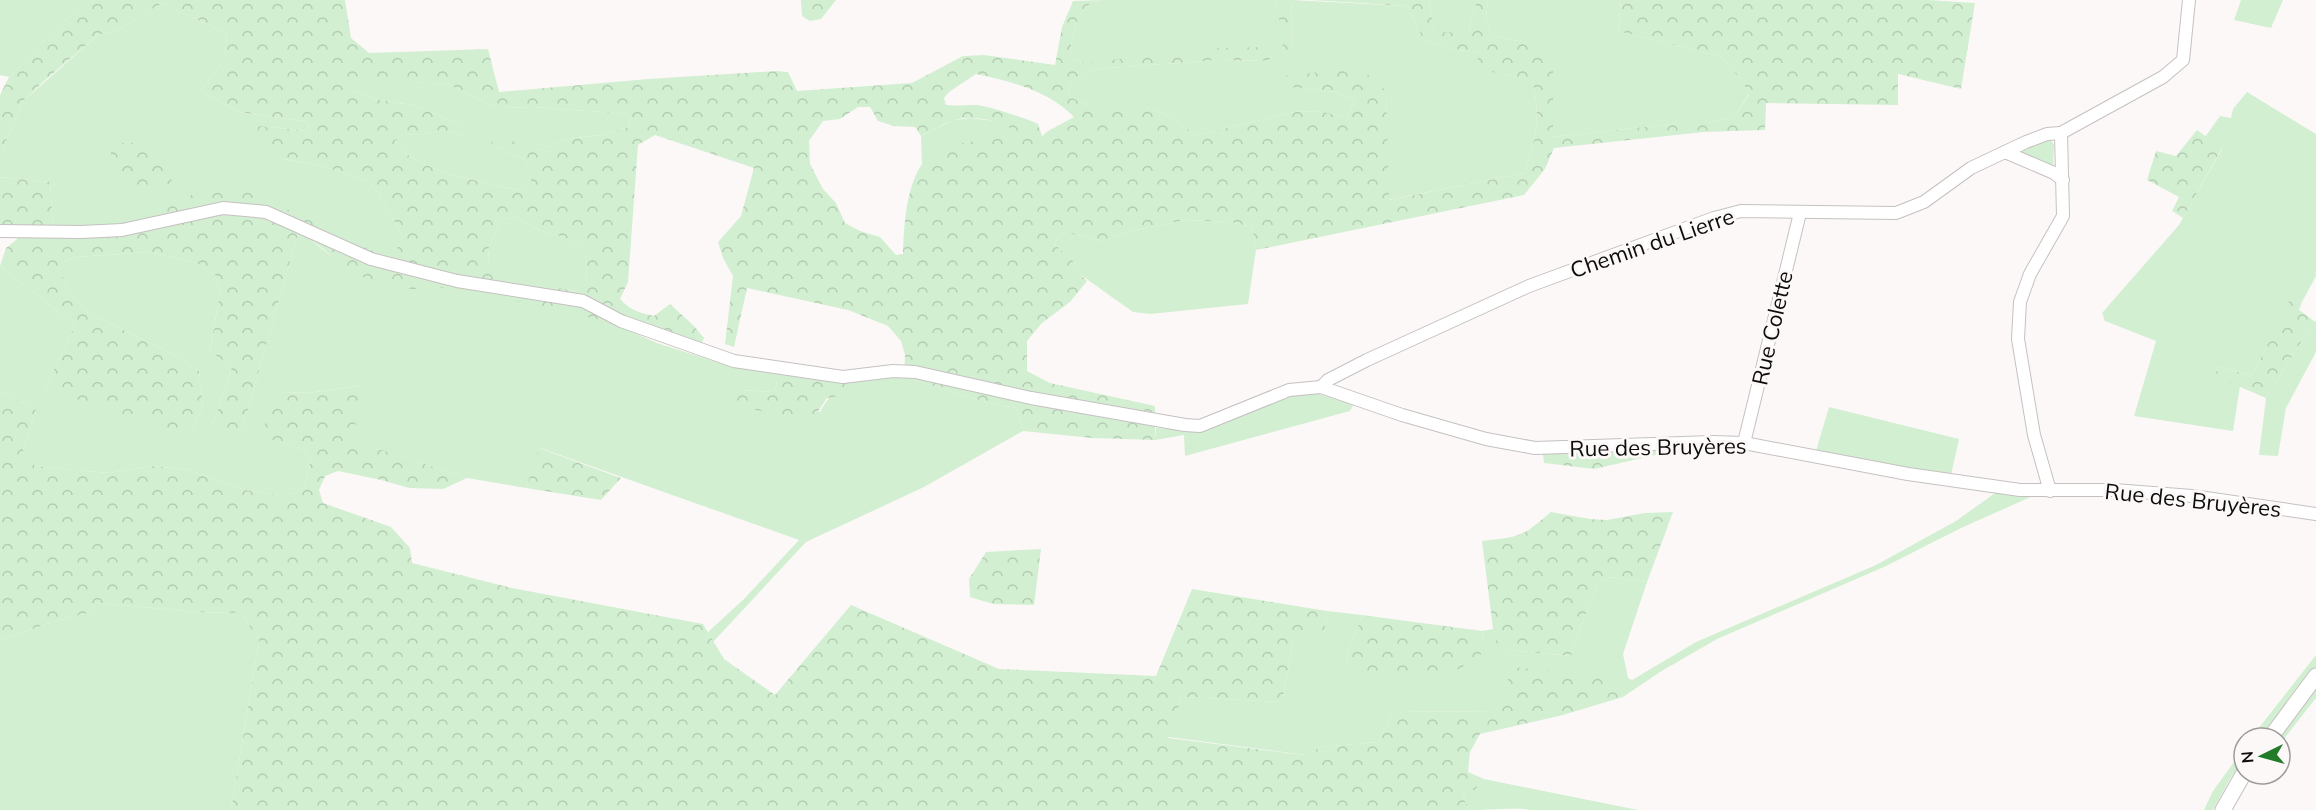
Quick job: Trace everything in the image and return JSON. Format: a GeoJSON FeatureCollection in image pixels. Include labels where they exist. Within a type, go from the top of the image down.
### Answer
{"type":"FeatureCollection","features":[{"type":"Feature","properties":{"kind":"street","name":"Chemin du Lierre"},"geometry":{"type":"LineString","coordinates":[[1321,387],[1328,380],[1367,360],[1529,286],[1714,218],[1742,211],[1896,213],[1924,202],[1971,168],[2048,134],[2061,133],[2163,77],[2182,60],[2189,0]]}},
{"type":"Feature","properties":{"kind":"street"},"geometry":{"type":"LineString","coordinates":[[2050,491],[2034,435],[2018,339],[2020,302],[2030,274],[2063,216],[2061,133]]}},
{"type":"Feature","properties":{"kind":"street"},"geometry":{"type":"LineString","coordinates":[[2005,152],[2040,166],[2062,180]]}},
{"type":"Feature","properties":{"kind":"street","name":"Rue des Bruyères"},"geometry":{"type":"LineString","coordinates":[[0,231],[122,230],[223,207],[266,212],[372,259],[457,281],[583,301],[621,321],[734,361],[815,375],[843,377],[892,371],[915,372],[1013,394],[1200,426],[1289,390],[1321,387],[1402,415],[1465,433],[1535,448],[1744,443],[1908,474],[2020,490],[2114,490],[2192,496],[2316,514]]}},
{"type":"Feature","properties":{"kind":"street","name":"Rue Colette"},"geometry":{"type":"LineString","coordinates":[[1744,443],[1800,213]]}},
{"type":"Feature","properties":{"kind":"street"},"geometry":{"type":"LineString","coordinates":[[2279,726],[2316,675]]}},
{"type":"Feature","properties":{"kind":"street"},"geometry":{"type":"LineString","coordinates":[[2223,810],[2237,786]]}},
{"type":"Feature","properties":{"kind":"green space"},"geometry":{"type":"Polygon","coordinates":[[[0,0],[95,0],[66,19],[9,77],[0,75],[0,0]]]}},
{"type":"Feature","properties":{"kind":"green space"},"geometry":{"type":"Polygon","coordinates":[[[95,0],[345,0],[351,38],[369,53],[488,49],[499,92],[776,71],[788,72],[797,91],[912,83],[963,56],[984,55],[1055,65],[1062,27],[1073,1],[1103,0],[1089,5],[1082,11],[1073,34],[1070,58],[1085,63],[1220,48],[1267,47],[1272,56],[1268,61],[1219,60],[1097,69],[1076,78],[1068,86],[1070,97],[1092,107],[1145,107],[1166,115],[1197,135],[1294,112],[1320,111],[1348,118],[1354,100],[1336,92],[1288,87],[1283,76],[1361,68],[1386,91],[1389,200],[1524,173],[1535,138],[1537,116],[1532,80],[1478,69],[1478,53],[1454,49],[1423,39],[1408,6],[1310,0],[1429,0],[1434,32],[1468,33],[1477,0],[1488,0],[1486,17],[1490,35],[1532,44],[1553,55],[1553,137],[1679,123],[1707,123],[1734,117],[1749,95],[1743,82],[1722,57],[1618,31],[1621,0],[1928,0],[1975,3],[1961,89],[1898,74],[1898,105],[1766,103],[1765,130],[1704,132],[1554,148],[1545,169],[1524,195],[1256,250],[1252,227],[1230,222],[1185,220],[1135,230],[1104,241],[1064,232],[1054,244],[1073,261],[1087,281],[1070,302],[1042,323],[1027,341],[1027,371],[1050,383],[1155,406],[1155,440],[1092,438],[1023,431],[1017,408],[989,403],[904,377],[905,355],[901,341],[888,326],[848,310],[747,288],[734,347],[725,344],[733,276],[723,258],[718,242],[741,216],[754,168],[655,135],[638,145],[628,282],[620,299],[636,311],[654,316],[670,304],[704,338],[701,345],[637,326],[616,311],[610,322],[481,293],[480,282],[449,274],[443,288],[418,289],[382,284],[348,269],[318,245],[298,234],[242,430],[225,435],[213,425],[232,367],[210,351],[220,292],[215,275],[196,263],[151,252],[75,257],[63,262],[63,282],[88,313],[171,353],[199,371],[203,407],[192,430],[171,432],[45,388],[75,325],[0,266],[6,248],[23,234],[162,224],[161,206],[219,185],[252,192],[381,255],[395,252],[403,237],[379,194],[367,180],[318,165],[276,158],[265,151],[257,136],[258,126],[308,131],[309,122],[239,112],[201,91],[225,59],[227,34],[162,3],[114,32],[98,35],[44,81],[23,101],[0,155],[0,95],[9,77],[66,19],[95,0]],[[976,74],[944,98],[946,105],[975,105],[1007,113],[1038,124],[1042,136],[1074,117],[1053,100],[1028,88],[976,74]],[[350,79],[350,89],[374,99],[417,106],[465,127],[465,137],[443,130],[402,135],[395,141],[410,157],[444,173],[521,191],[532,183],[526,160],[492,145],[491,134],[539,150],[568,139],[600,135],[629,127],[630,114],[532,107],[498,108],[447,84],[350,79]],[[858,107],[840,119],[823,121],[809,141],[810,164],[823,189],[836,203],[845,223],[860,231],[880,237],[896,255],[903,254],[909,198],[918,170],[926,159],[942,148],[1004,137],[1009,133],[1009,126],[988,120],[965,118],[948,123],[921,136],[915,127],[894,126],[878,121],[870,107],[858,107]],[[514,217],[501,220],[489,246],[488,265],[519,282],[578,291],[586,284],[586,259],[583,250],[578,245],[571,240],[539,230],[514,217]]]}},
{"type":"Feature","properties":{"kind":"green space"},"geometry":{"type":"Polygon","coordinates":[[[801,0],[836,0],[821,19],[810,21],[802,16],[801,0]]]}},
{"type":"Feature","properties":{"kind":"green space"},"geometry":{"type":"Polygon","coordinates":[[[1103,0],[1274,0],[1293,48],[1291,0],[1408,6],[1423,39],[1454,49],[1478,53],[1479,69],[1532,80],[1537,116],[1535,138],[1524,173],[1388,200],[1386,91],[1288,87],[1336,92],[1354,100],[1348,118],[1320,111],[1294,112],[1197,135],[1166,115],[1145,107],[1092,107],[1070,97],[1068,86],[1076,78],[1097,69],[1219,60],[1268,61],[1272,56],[1085,63],[1070,58],[1073,34],[1082,11],[1089,5],[1103,0]]]}},
{"type":"Feature","properties":{"kind":"green space"},"geometry":{"type":"Polygon","coordinates":[[[1274,0],[1291,0],[1293,48],[1290,65],[1285,61],[1278,10],[1274,0]]]}},
{"type":"Feature","properties":{"kind":"green space"},"geometry":{"type":"Polygon","coordinates":[[[1429,0],[1477,0],[1468,33],[1434,33],[1429,0]]]}},
{"type":"Feature","properties":{"kind":"green space"},"geometry":{"type":"Polygon","coordinates":[[[1488,0],[1621,0],[1618,31],[1722,57],[1743,82],[1749,94],[1734,117],[1707,123],[1679,123],[1553,137],[1532,44],[1490,35],[1486,17],[1488,0]]]}},
{"type":"Feature","properties":{"kind":"green space"},"geometry":{"type":"Polygon","coordinates":[[[2241,0],[2283,0],[2271,28],[2234,20],[2241,0]]]}},
{"type":"Feature","properties":{"kind":"green space"},"geometry":{"type":"Polygon","coordinates":[[[162,3],[227,34],[225,59],[201,91],[239,112],[309,122],[308,131],[258,126],[276,158],[318,165],[367,180],[379,194],[403,237],[395,253],[381,255],[344,238],[161,217],[119,226],[53,227],[50,182],[0,177],[0,155],[23,101],[98,35],[114,32],[162,3]]]}},
{"type":"Feature","properties":{"kind":"green space"},"geometry":{"type":"Polygon","coordinates":[[[350,78],[447,84],[498,108],[532,107],[630,114],[629,127],[600,135],[568,139],[539,150],[492,145],[526,160],[533,183],[521,191],[444,173],[410,157],[395,141],[402,135],[443,130],[465,137],[465,127],[417,106],[374,99],[350,89],[350,78]]]}},
{"type":"Feature","properties":{"kind":"green space"},"geometry":{"type":"Polygon","coordinates":[[[2247,92],[2316,134],[2316,276],[2302,302],[2291,298],[2252,376],[2219,367],[2214,376],[2240,386],[2233,431],[2134,416],[2156,341],[2105,321],[2102,313],[2179,225],[2222,149],[2205,137],[2220,116],[2231,118],[2233,109],[2247,92]]]}},
{"type":"Feature","properties":{"kind":"green space"},"geometry":{"type":"Polygon","coordinates":[[[970,118],[995,121],[1009,126],[1009,133],[1004,137],[936,151],[922,164],[921,136],[954,120],[970,118]]]}},
{"type":"Feature","properties":{"kind":"green space"},"geometry":{"type":"Polygon","coordinates":[[[2197,130],[2222,148],[2183,218],[2172,211],[2179,197],[2147,180],[2156,151],[2176,156],[2197,130]]]}},
{"type":"Feature","properties":{"kind":"green space"},"geometry":{"type":"Polygon","coordinates":[[[2051,140],[2054,145],[2053,168],[2017,153],[2051,140]]]}},
{"type":"Feature","properties":{"kind":"green space"},"geometry":{"type":"Polygon","coordinates":[[[118,143],[143,143],[164,154],[174,174],[170,184],[149,187],[111,178],[111,150],[118,143]]]}},
{"type":"Feature","properties":{"kind":"green space"},"geometry":{"type":"Polygon","coordinates":[[[0,177],[50,182],[53,227],[0,224],[0,177]]]}},
{"type":"Feature","properties":{"kind":"green space"},"geometry":{"type":"Polygon","coordinates":[[[514,217],[539,230],[571,240],[583,250],[587,269],[586,284],[579,291],[519,282],[488,266],[489,246],[501,220],[514,217]]]}},
{"type":"Feature","properties":{"kind":"green space"},"geometry":{"type":"Polygon","coordinates":[[[1185,220],[1230,222],[1252,227],[1256,250],[1248,304],[1150,314],[1133,312],[1081,275],[1073,261],[1054,244],[1064,232],[1104,241],[1135,230],[1185,220]]]}},
{"type":"Feature","properties":{"kind":"green space"},"geometry":{"type":"Polygon","coordinates":[[[298,234],[307,237],[348,269],[449,273],[610,322],[657,343],[720,363],[778,374],[775,392],[741,390],[820,412],[827,400],[845,385],[866,378],[904,377],[989,403],[1017,408],[1023,431],[924,487],[806,542],[713,642],[708,632],[744,599],[799,540],[540,448],[526,488],[467,478],[353,441],[358,386],[308,393],[282,392],[263,437],[303,449],[311,461],[304,487],[295,493],[277,495],[245,490],[189,470],[153,466],[109,473],[34,466],[23,450],[36,409],[0,391],[0,266],[75,325],[45,388],[192,430],[203,407],[199,371],[171,353],[88,313],[63,282],[63,262],[75,257],[151,252],[196,263],[215,275],[220,292],[210,350],[232,367],[213,425],[242,430],[298,234]]]}},
{"type":"Feature","properties":{"kind":"green space"},"geometry":{"type":"Polygon","coordinates":[[[2291,297],[2302,302],[2299,310],[2314,321],[2266,398],[2214,376],[2219,367],[2252,376],[2291,297]]]}},
{"type":"Feature","properties":{"kind":"green space"},"geometry":{"type":"Polygon","coordinates":[[[2314,321],[2316,322],[2316,352],[2286,408],[2278,456],[2259,455],[2266,398],[2314,321]]]}},
{"type":"Feature","properties":{"kind":"green space"},"geometry":{"type":"Polygon","coordinates":[[[778,374],[848,382],[852,394],[827,398],[811,422],[733,405],[733,396],[741,390],[775,392],[778,374]]]}},
{"type":"Feature","properties":{"kind":"green space"},"geometry":{"type":"Polygon","coordinates":[[[359,386],[354,441],[467,478],[443,489],[409,488],[338,471],[325,476],[319,490],[323,503],[391,527],[410,548],[412,563],[512,588],[703,624],[724,659],[775,695],[851,605],[999,669],[1156,676],[1192,589],[1327,611],[1324,636],[1294,636],[1282,702],[1182,697],[1168,738],[1305,755],[1321,747],[1379,742],[1393,712],[1498,711],[1512,667],[1612,676],[1619,681],[1623,697],[1563,715],[1480,734],[1470,752],[1468,772],[1484,779],[1475,790],[1463,790],[1465,802],[1471,810],[231,810],[259,641],[241,613],[198,612],[97,603],[88,613],[0,640],[0,391],[36,409],[23,450],[35,466],[109,473],[153,466],[189,470],[245,490],[277,495],[295,493],[304,487],[311,461],[303,449],[262,437],[272,395],[282,392],[308,393],[359,386]]]}},
{"type":"Feature","properties":{"kind":"green space"},"geometry":{"type":"Polygon","coordinates":[[[1295,393],[1316,393],[1354,404],[1350,411],[1185,456],[1184,435],[1155,440],[1156,428],[1188,430],[1295,393]]]}},
{"type":"Feature","properties":{"kind":"green space"},"geometry":{"type":"Polygon","coordinates":[[[1829,407],[1959,439],[1951,475],[1816,451],[1829,407]]]}},
{"type":"Feature","properties":{"kind":"green space"},"geometry":{"type":"Polygon","coordinates":[[[1636,447],[1657,447],[1660,454],[1594,469],[1544,463],[1543,454],[1593,454],[1636,447]]]}},
{"type":"Feature","properties":{"kind":"green space"},"geometry":{"type":"Polygon","coordinates":[[[539,448],[621,478],[601,500],[526,488],[539,448]]]}},
{"type":"Feature","properties":{"kind":"green space"},"geometry":{"type":"Polygon","coordinates":[[[1998,491],[2035,495],[1961,528],[1884,567],[1717,639],[1660,672],[1623,697],[1619,682],[1498,711],[1393,712],[1379,742],[1321,747],[1306,755],[1168,737],[1182,697],[1282,702],[1294,636],[1324,636],[1327,611],[1362,615],[1346,660],[1349,666],[1483,644],[1482,631],[1493,629],[1499,649],[1571,656],[1597,582],[1609,577],[1647,582],[1623,654],[1628,678],[1632,680],[1696,642],[1876,565],[1956,521],[1998,491]]]}},
{"type":"Feature","properties":{"kind":"green space"},"geometry":{"type":"Polygon","coordinates":[[[1551,512],[1607,520],[1645,513],[1673,512],[1647,582],[1609,577],[1597,582],[1571,656],[1498,649],[1493,629],[1482,541],[1513,537],[1533,527],[1551,512]]]}},
{"type":"Feature","properties":{"kind":"green space"},"geometry":{"type":"Polygon","coordinates":[[[1041,549],[1034,605],[993,604],[970,597],[969,579],[986,552],[1041,549]]]}},
{"type":"Feature","properties":{"kind":"green space"},"geometry":{"type":"Polygon","coordinates":[[[97,603],[198,612],[241,613],[259,641],[231,810],[0,810],[0,640],[88,613],[97,603]]]}},
{"type":"Feature","properties":{"kind":"green space"},"geometry":{"type":"Polygon","coordinates":[[[1362,615],[1482,631],[1483,644],[1480,657],[1455,671],[1388,679],[1352,668],[1346,660],[1362,615]]]}},
{"type":"Feature","properties":{"kind":"green space"},"geometry":{"type":"Polygon","coordinates":[[[2316,655],[2316,668],[2269,726],[2260,726],[2316,655]]]}},
{"type":"Feature","properties":{"kind":"green space"},"geometry":{"type":"Polygon","coordinates":[[[2316,684],[2316,698],[2292,729],[2292,726],[2283,726],[2316,684]]]}},
{"type":"Feature","properties":{"kind":"green space"},"geometry":{"type":"Polygon","coordinates":[[[2232,765],[2232,776],[2213,810],[2204,810],[2213,791],[2232,765]]]}},
{"type":"Feature","properties":{"kind":"green space"},"geometry":{"type":"Polygon","coordinates":[[[1484,779],[1638,810],[1471,810],[1465,802],[1463,790],[1475,790],[1484,779]]]}}]}
